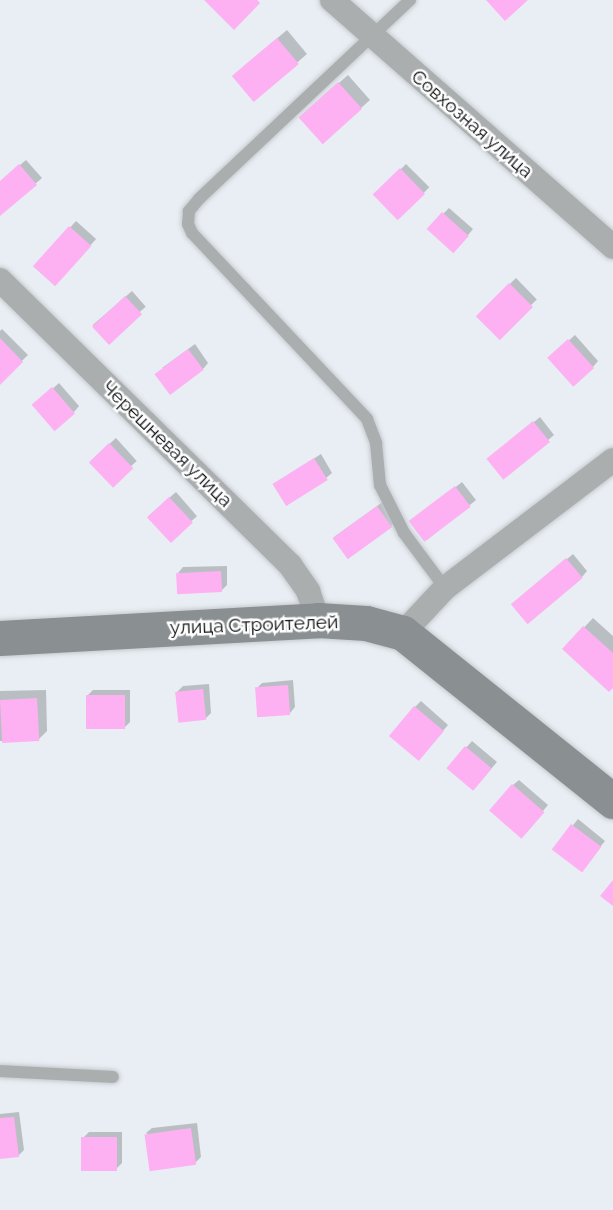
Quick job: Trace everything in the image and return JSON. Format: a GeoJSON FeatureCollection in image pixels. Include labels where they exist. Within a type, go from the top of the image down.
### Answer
{"type":"FeatureCollection","features":[{"type":"Feature","properties":{"kind":"street","name":"Совхозная улица"},"geometry":{"type":"LineString","coordinates":[[332,0],[613,247]]}},
{"type":"Feature","properties":{"kind":"street","name":"Черешневая улица"},"geometry":{"type":"LineString","coordinates":[[0,279],[290,565],[308,590],[318,620]]}},
{"type":"Feature","properties":{"kind":"street"},"geometry":{"type":"LineString","coordinates":[[613,460],[445,588],[402,633],[613,801]]}},
{"type":"Feature","properties":{"kind":"street","name":"улица Строителей"},"geometry":{"type":"LineString","coordinates":[[0,638],[318,620],[366,624],[402,633]]}},
{"type":"Feature","properties":{"kind":"lane"},"geometry":{"type":"LineString","coordinates":[[410,0],[199,199],[189,211],[188,224],[192,233],[367,419],[376,443],[380,485],[404,533],[445,588]]}},
{"type":"Feature","properties":{"kind":"lane"},"geometry":{"type":"LineString","coordinates":[[0,1071],[113,1077]]}},
{"type":"Feature","properties":{"kind":"building"},"geometry":{"type":"Polygon","coordinates":[[[204,0],[257,0],[260,3],[234,30],[204,0]]]}},
{"type":"Feature","properties":{"kind":"building"},"geometry":{"type":"Polygon","coordinates":[[[486,0],[528,0],[505,21],[486,0]]]}},
{"type":"Feature","properties":{"kind":"building"},"geometry":{"type":"Polygon","coordinates":[[[277,38],[299,64],[254,102],[232,76],[277,38]]]}},
{"type":"Feature","properties":{"kind":"building"},"geometry":{"type":"Polygon","coordinates":[[[338,82],[362,109],[323,144],[299,117],[338,82]]]}},
{"type":"Feature","properties":{"kind":"building"},"geometry":{"type":"Polygon","coordinates":[[[19,164],[37,185],[0,216],[0,181],[19,164]]]}},
{"type":"Feature","properties":{"kind":"building"},"geometry":{"type":"Polygon","coordinates":[[[400,168],[425,194],[398,220],[373,194],[400,168]]]}},
{"type":"Feature","properties":{"kind":"building"},"geometry":{"type":"Polygon","coordinates":[[[442,212],[469,236],[453,253],[427,229],[442,212]]]}},
{"type":"Feature","properties":{"kind":"building"},"geometry":{"type":"Polygon","coordinates":[[[69,226],[91,246],[55,286],[33,266],[69,226]]]}},
{"type":"Feature","properties":{"kind":"building"},"geometry":{"type":"Polygon","coordinates":[[[509,283],[533,307],[500,340],[476,316],[509,283]]]}},
{"type":"Feature","properties":{"kind":"building"},"geometry":{"type":"Polygon","coordinates":[[[125,296],[142,314],[109,345],[92,327],[125,296]]]}},
{"type":"Feature","properties":{"kind":"building"},"geometry":{"type":"Polygon","coordinates":[[[0,338],[23,362],[0,385],[0,338]]]}},
{"type":"Feature","properties":{"kind":"building"},"geometry":{"type":"Polygon","coordinates":[[[568,339],[594,368],[573,387],[547,358],[568,339]]]}},
{"type":"Feature","properties":{"kind":"building"},"geometry":{"type":"Polygon","coordinates":[[[188,349],[204,370],[170,395],[154,374],[188,349]]]}},
{"type":"Feature","properties":{"kind":"building"},"geometry":{"type":"Polygon","coordinates":[[[52,387],[75,413],[55,431],[32,405],[52,387]]]}},
{"type":"Feature","properties":{"kind":"building"},"geometry":{"type":"Polygon","coordinates":[[[533,421],[550,442],[503,480],[486,459],[533,421]]]}},
{"type":"Feature","properties":{"kind":"building"},"geometry":{"type":"Polygon","coordinates":[[[109,443],[133,468],[113,488],[89,462],[109,443]]]}},
{"type":"Feature","properties":{"kind":"building"},"geometry":{"type":"Polygon","coordinates":[[[314,458],[328,480],[286,506],[272,484],[314,458]]]}},
{"type":"Feature","properties":{"kind":"building"},"geometry":{"type":"Polygon","coordinates":[[[455,486],[471,507],[424,542],[409,521],[455,486]]]}},
{"type":"Feature","properties":{"kind":"building"},"geometry":{"type":"Polygon","coordinates":[[[169,497],[193,523],[171,543],[147,517],[169,497]]]}},
{"type":"Feature","properties":{"kind":"building"},"geometry":{"type":"Polygon","coordinates":[[[377,506],[392,527],[348,559],[333,538],[377,506]]]}},
{"type":"Feature","properties":{"kind":"building"},"geometry":{"type":"Polygon","coordinates":[[[566,558],[583,578],[528,624],[511,604],[566,558]]]}},
{"type":"Feature","properties":{"kind":"building"},"geometry":{"type":"Polygon","coordinates":[[[221,571],[222,592],[177,594],[176,573],[221,571]]]}},
{"type":"Feature","properties":{"kind":"building"},"geometry":{"type":"Polygon","coordinates":[[[583,626],[613,653],[613,688],[609,692],[562,649],[583,626]]]}},
{"type":"Feature","properties":{"kind":"building"},"geometry":{"type":"Polygon","coordinates":[[[288,685],[290,715],[257,717],[255,687],[288,685]]]}},
{"type":"Feature","properties":{"kind":"building"},"geometry":{"type":"Polygon","coordinates":[[[203,689],[206,720],[178,723],[175,692],[203,689]]]}},
{"type":"Feature","properties":{"kind":"building"},"geometry":{"type":"Polygon","coordinates":[[[86,695],[125,695],[125,729],[86,729],[86,695]]]}},
{"type":"Feature","properties":{"kind":"building"},"geometry":{"type":"Polygon","coordinates":[[[37,698],[39,741],[2,743],[0,700],[37,698]]]}},
{"type":"Feature","properties":{"kind":"building"},"geometry":{"type":"Polygon","coordinates":[[[414,706],[444,731],[419,761],[389,736],[414,706]]]}},
{"type":"Feature","properties":{"kind":"building"},"geometry":{"type":"Polygon","coordinates":[[[465,746],[492,768],[473,791],[446,768],[465,746]]]}},
{"type":"Feature","properties":{"kind":"building"},"geometry":{"type":"Polygon","coordinates":[[[512,784],[544,812],[521,839],[489,810],[512,784]]]}},
{"type":"Feature","properties":{"kind":"building"},"geometry":{"type":"Polygon","coordinates":[[[571,824],[601,847],[582,872],[552,850],[571,824]]]}},
{"type":"Feature","properties":{"kind":"building"},"geometry":{"type":"Polygon","coordinates":[[[613,880],[613,906],[600,896],[613,880]]]}},
{"type":"Feature","properties":{"kind":"building"},"geometry":{"type":"Polygon","coordinates":[[[14,1117],[19,1157],[0,1159],[0,1118],[14,1117]]]}},
{"type":"Feature","properties":{"kind":"building"},"geometry":{"type":"Polygon","coordinates":[[[191,1128],[196,1165],[150,1171],[144,1135],[191,1128]]]}},
{"type":"Feature","properties":{"kind":"building"},"geometry":{"type":"Polygon","coordinates":[[[81,1137],[117,1137],[117,1171],[81,1171],[81,1137]]]}}]}
